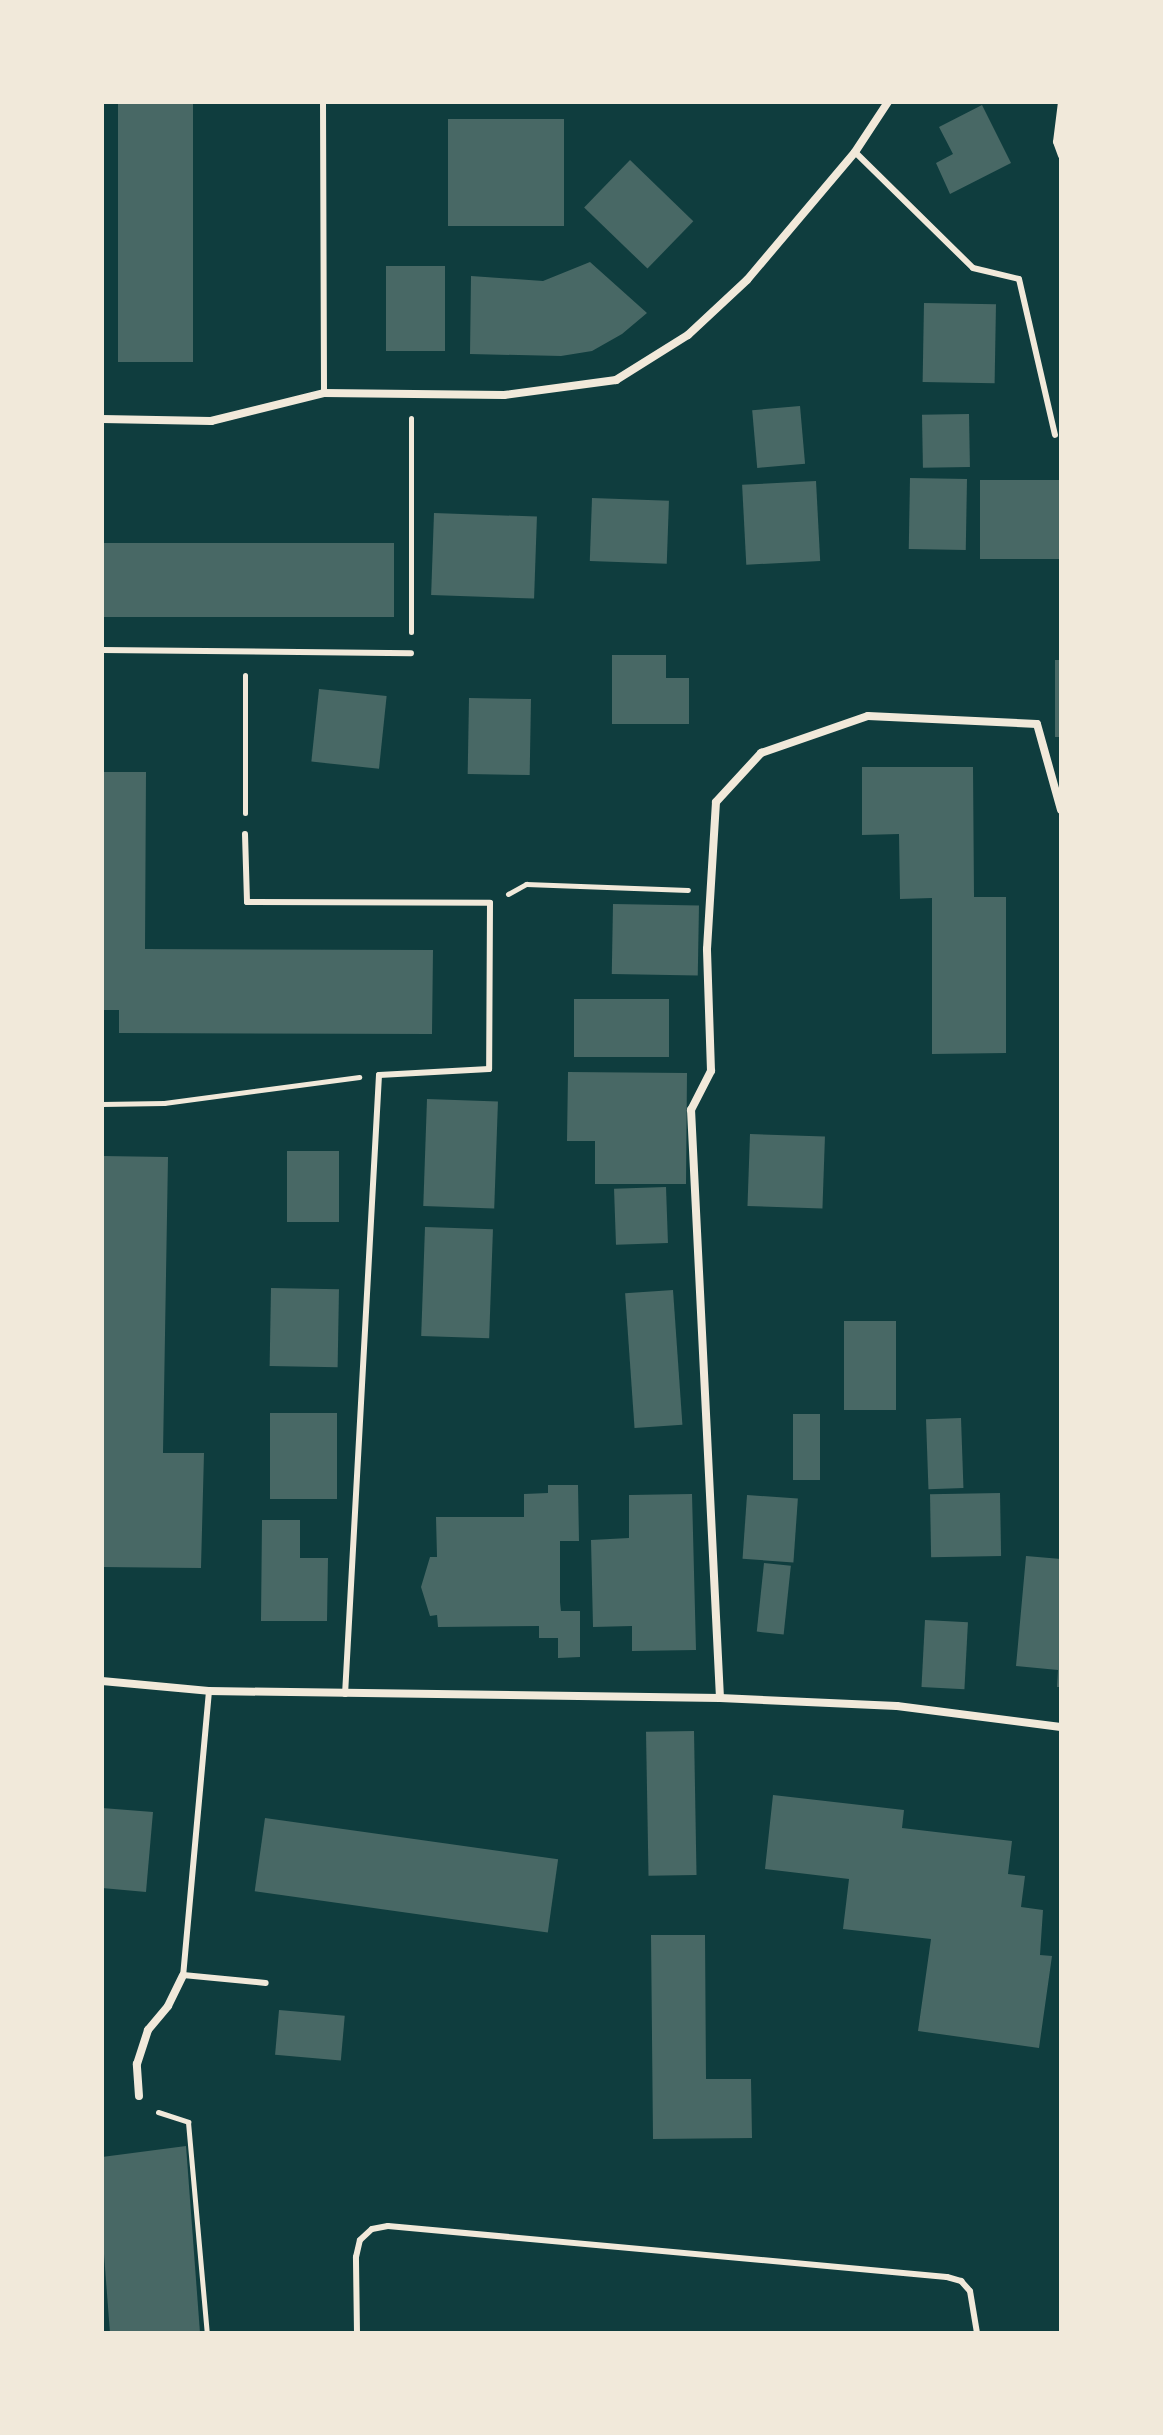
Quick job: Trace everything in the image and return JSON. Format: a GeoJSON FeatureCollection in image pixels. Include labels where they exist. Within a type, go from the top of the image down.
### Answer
{"type":"FeatureCollection","features":[{"type":"Feature","properties":{"kind":"street"},"geometry":{"type":"LineString","coordinates":[[102,419],[211,421],[324,393],[504,395],[616,380],[688,335],[747,280],[855,152],[888,102]]}},
{"type":"Feature","properties":{"kind":"street"},"geometry":{"type":"LineString","coordinates":[[720,1698],[691,1110],[711,1071],[707,949],[716,802],[761,753],[868,716],[1037,724],[1061,810]]}},
{"type":"Feature","properties":{"kind":"street"},"geometry":{"type":"LineString","coordinates":[[102,1681],[209,1691],[720,1698],[897,1706],[1061,1727]]}},
{"type":"Feature","properties":{"kind":"street"},"geometry":{"type":"LineString","coordinates":[[139,2096],[137,2064],[148,2030],[168,2006],[183,1975]]}},
{"type":"Feature","properties":{"kind":"lane"},"geometry":{"type":"LineString","coordinates":[[323,102],[324,393]]}},
{"type":"Feature","properties":{"kind":"lane"},"geometry":{"type":"LineString","coordinates":[[1061,102],[1056,142],[1061,156]]}},
{"type":"Feature","properties":{"kind":"lane"},"geometry":{"type":"LineString","coordinates":[[855,152],[973,268],[1019,279],[1055,435]]}},
{"type":"Feature","properties":{"kind":"lane"},"geometry":{"type":"LineString","coordinates":[[102,650],[411,653]]}},
{"type":"Feature","properties":{"kind":"lane"},"geometry":{"type":"LineString","coordinates":[[245,834],[247,902],[490,903],[489,1069],[379,1075],[345,1694]]}},
{"type":"Feature","properties":{"kind":"lane"},"geometry":{"type":"LineString","coordinates":[[209,1691],[183,1975],[266,1983]]}},
{"type":"Feature","properties":{"kind":"lane"},"geometry":{"type":"LineString","coordinates":[[357,2333],[356,2257],[360,2240],[372,2229],[388,2226],[947,2277],[961,2281],[970,2291],[977,2333]]}},
{"type":"Feature","properties":{"kind":"path"},"geometry":{"type":"LineString","coordinates":[[411,394],[411,653]]}},
{"type":"Feature","properties":{"kind":"path"},"geometry":{"type":"LineString","coordinates":[[245,651],[245,834]]}},
{"type":"Feature","properties":{"kind":"path"},"geometry":{"type":"LineString","coordinates":[[490,903],[526,884],[711,891]]}},
{"type":"Feature","properties":{"kind":"path"},"geometry":{"type":"LineString","coordinates":[[102,1104],[164,1103],[379,1075]]}},
{"type":"Feature","properties":{"kind":"path"},"geometry":{"type":"LineString","coordinates":[[139,2096],[156,2111],[188,2122],[207,2333]]}},
{"type":"Feature","properties":{"kind":"building"},"geometry":{"type":"Polygon","coordinates":[[[118,102],[193,102],[193,362],[118,362],[118,102]]]}},
{"type":"Feature","properties":{"kind":"building"},"geometry":{"type":"Polygon","coordinates":[[[982,105],[1011,163],[950,194],[936,163],[953,154],[939,127],[982,105]]]}},
{"type":"Feature","properties":{"kind":"building"},"geometry":{"type":"Polygon","coordinates":[[[448,119],[564,119],[564,226],[448,226],[448,119]]]}},
{"type":"Feature","properties":{"kind":"building"},"geometry":{"type":"Polygon","coordinates":[[[630,160],[693,221],[647,269],[584,207],[630,160]]]}},
{"type":"Feature","properties":{"kind":"building"},"geometry":{"type":"Polygon","coordinates":[[[590,262],[647,313],[622,334],[592,351],[561,356],[470,354],[471,276],[543,281],[590,262]]]}},
{"type":"Feature","properties":{"kind":"building"},"geometry":{"type":"Polygon","coordinates":[[[386,266],[445,266],[445,351],[386,351],[386,266]]]}},
{"type":"Feature","properties":{"kind":"building"},"geometry":{"type":"Polygon","coordinates":[[[924,303],[996,304],[995,383],[923,382],[924,303]]]}},
{"type":"Feature","properties":{"kind":"building"},"geometry":{"type":"Polygon","coordinates":[[[800,406],[805,464],[757,468],[752,410],[800,406]]]}},
{"type":"Feature","properties":{"kind":"building"},"geometry":{"type":"Polygon","coordinates":[[[969,414],[970,467],[923,468],[922,415],[969,414]]]}},
{"type":"Feature","properties":{"kind":"building"},"geometry":{"type":"Polygon","coordinates":[[[910,478],[967,479],[966,550],[909,549],[910,478]]]}},
{"type":"Feature","properties":{"kind":"building"},"geometry":{"type":"Polygon","coordinates":[[[980,480],[1061,480],[1061,559],[980,559],[980,480]]]}},
{"type":"Feature","properties":{"kind":"building"},"geometry":{"type":"Polygon","coordinates":[[[816,481],[820,561],[746,565],[742,485],[816,481]]]}},
{"type":"Feature","properties":{"kind":"building"},"geometry":{"type":"Polygon","coordinates":[[[592,498],[669,501],[667,564],[590,561],[592,498]]]}},
{"type":"Feature","properties":{"kind":"building"},"geometry":{"type":"Polygon","coordinates":[[[434,513],[537,517],[534,599],[431,595],[434,513]]]}},
{"type":"Feature","properties":{"kind":"building"},"geometry":{"type":"Polygon","coordinates":[[[102,543],[394,543],[394,617],[102,617],[102,543]]]}},
{"type":"Feature","properties":{"kind":"building"},"geometry":{"type":"Polygon","coordinates":[[[612,655],[666,655],[666,678],[689,678],[689,724],[612,724],[612,655]]]}},
{"type":"Feature","properties":{"kind":"building"},"geometry":{"type":"Polygon","coordinates":[[[1055,660],[1061,660],[1061,737],[1055,737],[1055,660]]]}},
{"type":"Feature","properties":{"kind":"building"},"geometry":{"type":"Polygon","coordinates":[[[319,689],[387,696],[379,769],[311,762],[319,689]]]}},
{"type":"Feature","properties":{"kind":"building"},"geometry":{"type":"Polygon","coordinates":[[[469,698],[531,699],[530,775],[468,774],[469,698]]]}},
{"type":"Feature","properties":{"kind":"building"},"geometry":{"type":"Polygon","coordinates":[[[862,767],[973,767],[974,897],[1006,897],[1006,1053],[932,1054],[932,898],[900,899],[899,834],[862,835],[862,767]]]}},
{"type":"Feature","properties":{"kind":"building"},"geometry":{"type":"Polygon","coordinates":[[[102,772],[146,772],[145,949],[433,950],[432,1034],[119,1033],[119,1010],[102,1010],[102,772]]]}},
{"type":"Feature","properties":{"kind":"building"},"geometry":{"type":"Polygon","coordinates":[[[613,904],[699,906],[698,975],[612,974],[613,904]]]}},
{"type":"Feature","properties":{"kind":"building"},"geometry":{"type":"Polygon","coordinates":[[[574,999],[669,999],[669,1057],[574,1057],[574,999]]]}},
{"type":"Feature","properties":{"kind":"building"},"geometry":{"type":"Polygon","coordinates":[[[568,1072],[687,1073],[686,1184],[595,1184],[595,1141],[567,1141],[568,1072]]]}},
{"type":"Feature","properties":{"kind":"building"},"geometry":{"type":"Polygon","coordinates":[[[427,1099],[498,1101],[494,1208],[423,1206],[427,1099]]]}},
{"type":"Feature","properties":{"kind":"building"},"geometry":{"type":"Polygon","coordinates":[[[750,1134],[825,1137],[822,1209],[747,1206],[750,1134]]]}},
{"type":"Feature","properties":{"kind":"building"},"geometry":{"type":"Polygon","coordinates":[[[287,1151],[339,1151],[339,1222],[287,1222],[287,1151]]]}},
{"type":"Feature","properties":{"kind":"building"},"geometry":{"type":"Polygon","coordinates":[[[102,1156],[168,1157],[163,1453],[204,1453],[201,1568],[102,1567],[102,1156]]]}},
{"type":"Feature","properties":{"kind":"building"},"geometry":{"type":"Polygon","coordinates":[[[666,1187],[668,1243],[616,1245],[614,1189],[666,1187]]]}},
{"type":"Feature","properties":{"kind":"building"},"geometry":{"type":"Polygon","coordinates":[[[425,1227],[493,1229],[489,1338],[421,1336],[425,1227]]]}},
{"type":"Feature","properties":{"kind":"building"},"geometry":{"type":"Polygon","coordinates":[[[271,1288],[339,1289],[338,1367],[270,1366],[271,1288]]]}},
{"type":"Feature","properties":{"kind":"building"},"geometry":{"type":"Polygon","coordinates":[[[673,1290],[682,1425],[635,1428],[625,1293],[673,1290]]]}},
{"type":"Feature","properties":{"kind":"building"},"geometry":{"type":"Polygon","coordinates":[[[844,1321],[896,1321],[896,1410],[844,1410],[844,1321]]]}},
{"type":"Feature","properties":{"kind":"building"},"geometry":{"type":"Polygon","coordinates":[[[270,1413],[337,1413],[337,1499],[270,1499],[270,1413]]]}},
{"type":"Feature","properties":{"kind":"building"},"geometry":{"type":"Polygon","coordinates":[[[793,1414],[820,1414],[820,1480],[793,1480],[793,1414]]]}},
{"type":"Feature","properties":{"kind":"building"},"geometry":{"type":"Polygon","coordinates":[[[961,1418],[963,1488],[928,1489],[926,1419],[961,1418]]]}},
{"type":"Feature","properties":{"kind":"building"},"geometry":{"type":"Polygon","coordinates":[[[548,1485],[578,1485],[579,1541],[560,1541],[560,1602],[561,1611],[580,1611],[580,1657],[558,1658],[558,1638],[539,1638],[539,1626],[438,1627],[437,1615],[430,1616],[421,1587],[430,1557],[437,1557],[436,1517],[524,1517],[524,1494],[548,1493],[548,1485]]]}},
{"type":"Feature","properties":{"kind":"building"},"geometry":{"type":"Polygon","coordinates":[[[1000,1493],[1001,1556],[931,1557],[930,1494],[1000,1493]]]}},
{"type":"Feature","properties":{"kind":"building"},"geometry":{"type":"Polygon","coordinates":[[[692,1494],[696,1650],[632,1651],[632,1626],[593,1627],[591,1540],[629,1538],[629,1495],[692,1494]]]}},
{"type":"Feature","properties":{"kind":"building"},"geometry":{"type":"Polygon","coordinates":[[[747,1495],[798,1499],[793,1562],[743,1559],[747,1495]]]}},
{"type":"Feature","properties":{"kind":"building"},"geometry":{"type":"Polygon","coordinates":[[[262,1520],[300,1520],[300,1558],[328,1558],[327,1621],[261,1621],[262,1520]]]}},
{"type":"Feature","properties":{"kind":"building"},"geometry":{"type":"Polygon","coordinates":[[[1026,1556],[1061,1559],[1061,1687],[1057,1687],[1058,1670],[1016,1666],[1026,1556]]]}},
{"type":"Feature","properties":{"kind":"building"},"geometry":{"type":"Polygon","coordinates":[[[764,1563],[791,1566],[784,1634],[757,1632],[764,1563]]]}},
{"type":"Feature","properties":{"kind":"building"},"geometry":{"type":"Polygon","coordinates":[[[925,1620],[968,1622],[964,1689],[921,1687],[925,1620]]]}},
{"type":"Feature","properties":{"kind":"building"},"geometry":{"type":"Polygon","coordinates":[[[694,1731],[697,1875],[649,1876],[646,1732],[694,1731]]]}},
{"type":"Feature","properties":{"kind":"building"},"geometry":{"type":"Polygon","coordinates":[[[773,1795],[904,1810],[902,1828],[1012,1841],[1008,1874],[1025,1876],[1021,1907],[1043,1910],[1040,1955],[1052,1956],[1039,2048],[918,2031],[931,1939],[843,1929],[849,1879],[765,1869],[773,1795]]]}},
{"type":"Feature","properties":{"kind":"building"},"geometry":{"type":"Polygon","coordinates":[[[102,1808],[153,1812],[146,1892],[102,1888],[102,1808]]]}},
{"type":"Feature","properties":{"kind":"building"},"geometry":{"type":"Polygon","coordinates":[[[265,1818],[558,1859],[548,1932],[255,1891],[265,1818]]]}},
{"type":"Feature","properties":{"kind":"building"},"geometry":{"type":"Polygon","coordinates":[[[651,1935],[705,1935],[706,2079],[751,2079],[752,2138],[653,2139],[651,1935]]]}},
{"type":"Feature","properties":{"kind":"building"},"geometry":{"type":"Polygon","coordinates":[[[279,2010],[345,2016],[341,2061],[275,2055],[279,2010]]]}},
{"type":"Feature","properties":{"kind":"building"},"geometry":{"type":"Polygon","coordinates":[[[186,2146],[200,2333],[110,2333],[102,2228],[102,2157],[186,2146]]]}}]}
